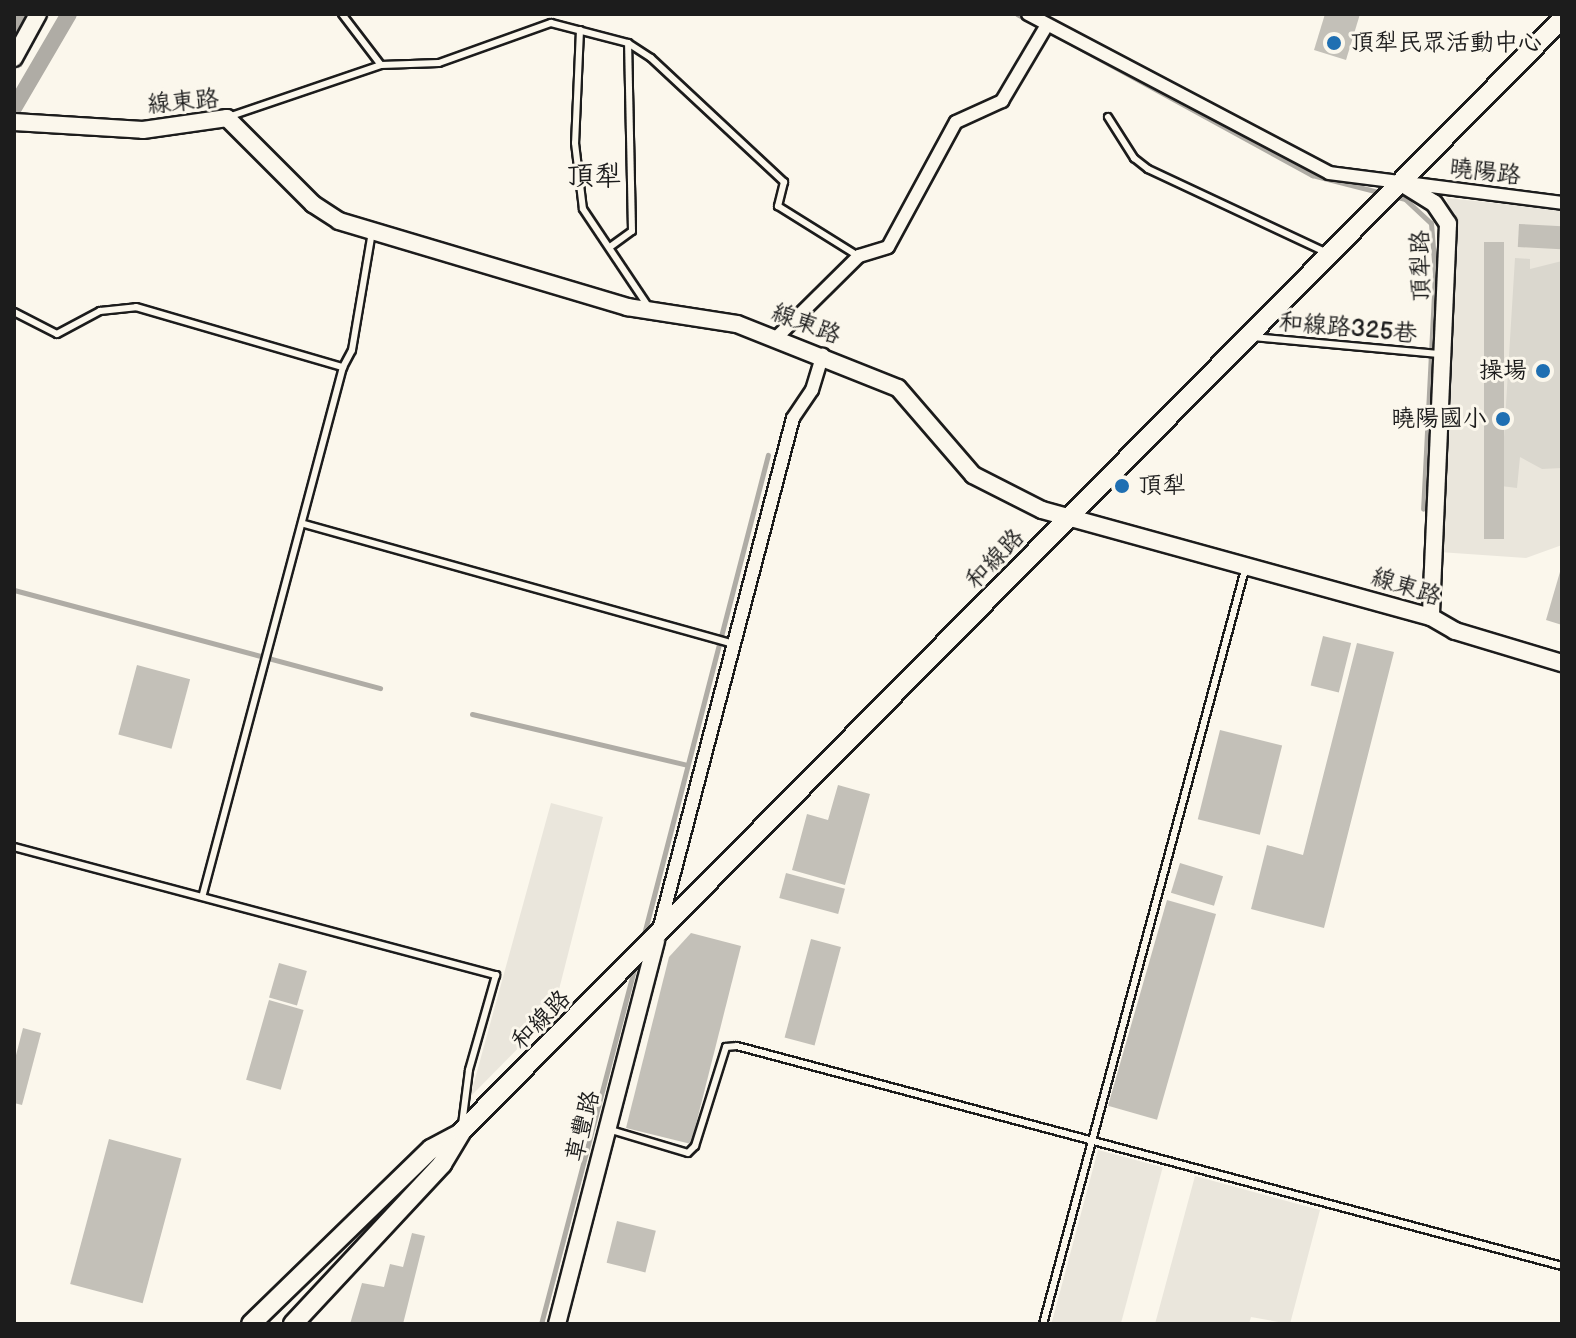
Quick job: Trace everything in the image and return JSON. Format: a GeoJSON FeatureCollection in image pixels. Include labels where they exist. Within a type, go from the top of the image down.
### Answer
{"type":"FeatureCollection","features":[{"type":"Feature","properties":{"kind":"main road","name":"和線路"},"geometry":{"type":"LineString","coordinates":[[251,1324],[431,1149],[461,1132],[656,941],[1249,337],[1327,253],[1403,184],[1562,19]]}},
{"type":"Feature","properties":{"kind":"main road","name":"和線路"},"geometry":{"type":"LineString","coordinates":[[293,1324],[442,1164],[461,1132]]}},
{"type":"Feature","properties":{"kind":"street"},"geometry":{"type":"LineString","coordinates":[[14,58],[38,14]]}},
{"type":"Feature","properties":{"kind":"street","name":"頂犁路"},"geometry":{"type":"LineString","coordinates":[[776,338],[859,256],[888,247],[956,122],[1002,101],[1036,18],[1329,173],[1403,184],[1434,203],[1448,224],[1431,617]]}},
{"type":"Feature","properties":{"kind":"street","name":"線東路"},"geometry":{"type":"LineString","coordinates":[[14,122],[143,130],[227,118],[313,204],[372,232],[627,307],[648,306],[737,324],[823,355],[898,388],[973,475],[1042,510],[1246,563],[1431,617],[1455,631],[1562,663]]}},
{"type":"Feature","properties":{"kind":"street","name":"曉陽路"},"geometry":{"type":"LineString","coordinates":[[1403,184],[1562,203]]}},
{"type":"Feature","properties":{"kind":"street"},"geometry":{"type":"LineString","coordinates":[[656,941],[793,418],[812,390],[823,355]]}},
{"type":"Feature","properties":{"kind":"street","name":"草豐路"},"geometry":{"type":"LineString","coordinates":[[557,1324],[656,941]]}},
{"type":"Feature","properties":{"kind":"lane"},"geometry":{"type":"LineString","coordinates":[[342,14],[381,65]]}},
{"type":"Feature","properties":{"kind":"lane"},"geometry":{"type":"LineString","coordinates":[[551,23],[553,14]]}},
{"type":"Feature","properties":{"kind":"lane"},"geometry":{"type":"LineString","coordinates":[[227,118],[381,65],[439,63],[551,23],[628,43],[651,58],[784,182],[778,206],[859,256]]}},
{"type":"Feature","properties":{"kind":"lane"},"geometry":{"type":"LineString","coordinates":[[580,30],[575,143],[583,209],[648,306]]}},
{"type":"Feature","properties":{"kind":"lane"},"geometry":{"type":"LineString","coordinates":[[610,247],[632,231],[628,43]]}},
{"type":"Feature","properties":{"kind":"lane"},"geometry":{"type":"LineString","coordinates":[[1108,117],[1134,158],[1148,169],[1327,253]]}},
{"type":"Feature","properties":{"kind":"lane"},"geometry":{"type":"LineString","coordinates":[[203,894],[304,524],[343,367],[352,350],[372,232]]}},
{"type":"Feature","properties":{"kind":"lane"},"geometry":{"type":"LineString","coordinates":[[14,312],[57,334],[100,311],[136,307],[343,367]]}},
{"type":"Feature","properties":{"kind":"lane","name":"和線路325巷"},"geometry":{"type":"LineString","coordinates":[[1249,337],[1444,355]]}},
{"type":"Feature","properties":{"kind":"lane"},"geometry":{"type":"LineString","coordinates":[[304,524],[735,644]]}},
{"type":"Feature","properties":{"kind":"lane"},"geometry":{"type":"LineString","coordinates":[[1043,1324],[1246,563]]}},
{"type":"Feature","properties":{"kind":"lane"},"geometry":{"type":"LineString","coordinates":[[14,847],[203,894],[496,975],[469,1070],[461,1132]]}},
{"type":"Feature","properties":{"kind":"lane"},"geometry":{"type":"LineString","coordinates":[[607,1129],[688,1153],[695,1146],[726,1047],[737,1046],[1562,1266]]}},
{"type":"Feature","properties":{"kind":"shaded area","name":"曉陽國小"},"geometry":{"type":"Polygon","coordinates":[[[1446,198],[1562,210],[1562,545],[1526,558],[1439,552],[1453,219],[1446,198]]]}},
{"type":"Feature","properties":{"kind":"shaded area"},"geometry":{"type":"Polygon","coordinates":[[[1515,258],[1530,259],[1530,269],[1562,261],[1562,468],[1542,469],[1520,457],[1517,488],[1501,486],[1515,258]]]}},
{"type":"Feature","properties":{"kind":"shaded area"},"geometry":{"type":"Polygon","coordinates":[[[551,803],[603,817],[553,1013],[470,1097],[551,803]]]}},
{"type":"Feature","properties":{"kind":"shaded area"},"geometry":{"type":"Polygon","coordinates":[[[1098,1150],[1163,1167],[1121,1324],[1051,1324],[1098,1150]]]}},
{"type":"Feature","properties":{"kind":"shaded area"},"geometry":{"type":"Polygon","coordinates":[[[1195,1176],[1320,1210],[1290,1324],[1251,1317],[1249,1324],[1155,1324],[1195,1176]]]}},
{"type":"Feature","properties":{"kind":"building","name":"頂犁民眾活動中心"},"geometry":{"type":"Polygon","coordinates":[[[1325,14],[1360,14],[1346,60],[1314,50],[1325,14]]]}},
{"type":"Feature","properties":{"kind":"building"},"geometry":{"type":"Polygon","coordinates":[[[1519,224],[1562,226],[1561,249],[1518,247],[1519,224]]]}},
{"type":"Feature","properties":{"kind":"building"},"geometry":{"type":"Polygon","coordinates":[[[1484,242],[1504,242],[1504,539],[1484,539],[1484,242]]]}},
{"type":"Feature","properties":{"kind":"building"},"geometry":{"type":"Polygon","coordinates":[[[1562,565],[1562,625],[1546,620],[1562,565]]]}},
{"type":"Feature","properties":{"kind":"building"},"geometry":{"type":"Polygon","coordinates":[[[1323,636],[1351,643],[1339,693],[1311,685],[1323,636]]]}},
{"type":"Feature","properties":{"kind":"building"},"geometry":{"type":"Polygon","coordinates":[[[1357,643],[1394,652],[1324,928],[1251,909],[1267,845],[1303,855],[1357,643]]]}},
{"type":"Feature","properties":{"kind":"building"},"geometry":{"type":"Polygon","coordinates":[[[137,665],[190,679],[171,749],[118,735],[137,665]]]}},
{"type":"Feature","properties":{"kind":"building"},"geometry":{"type":"Polygon","coordinates":[[[1220,730],[1282,745],[1260,835],[1198,819],[1220,730]]]}},
{"type":"Feature","properties":{"kind":"building"},"geometry":{"type":"Polygon","coordinates":[[[838,785],[870,794],[845,885],[792,870],[807,814],[828,820],[838,785]]]}},
{"type":"Feature","properties":{"kind":"building"},"geometry":{"type":"Polygon","coordinates":[[[1180,863],[1223,876],[1214,906],[1171,893],[1180,863]]]}},
{"type":"Feature","properties":{"kind":"building"},"geometry":{"type":"Polygon","coordinates":[[[786,873],[845,889],[838,914],[779,898],[786,873]]]}},
{"type":"Feature","properties":{"kind":"building"},"geometry":{"type":"Polygon","coordinates":[[[1167,900],[1216,914],[1157,1120],[1108,1106],[1167,900]]]}},
{"type":"Feature","properties":{"kind":"building"},"geometry":{"type":"Polygon","coordinates":[[[691,933],[741,946],[691,1144],[626,1128],[669,957],[691,933]]]}},
{"type":"Feature","properties":{"kind":"building"},"geometry":{"type":"Polygon","coordinates":[[[811,939],[841,947],[815,1046],[785,1038],[811,939]]]}},
{"type":"Feature","properties":{"kind":"building"},"geometry":{"type":"Polygon","coordinates":[[[279,963],[307,971],[297,1006],[269,998],[279,963]]]}},
{"type":"Feature","properties":{"kind":"building"},"geometry":{"type":"Polygon","coordinates":[[[269,1000],[304,1010],[281,1090],[246,1080],[269,1000]]]}},
{"type":"Feature","properties":{"kind":"building"},"geometry":{"type":"Polygon","coordinates":[[[23,1028],[41,1033],[22,1105],[14,1103],[14,1063],[23,1028]]]}},
{"type":"Feature","properties":{"kind":"building"},"geometry":{"type":"Polygon","coordinates":[[[109,1139],[181,1158],[143,1303],[70,1284],[109,1139]]]}},
{"type":"Feature","properties":{"kind":"building"},"geometry":{"type":"Polygon","coordinates":[[[617,1221],[656,1231],[645,1272],[607,1263],[617,1221]]]}},
{"type":"Feature","properties":{"kind":"building"},"geometry":{"type":"Polygon","coordinates":[[[412,1233],[425,1236],[403,1324],[350,1324],[362,1283],[384,1287],[390,1264],[403,1267],[412,1233]]]}},
{"type":"Feature","properties":{"kind":"waterway"},"geometry":{"type":"LineString","coordinates":[[14,34],[25,14]]}},
{"type":"Feature","properties":{"kind":"waterway"},"geometry":{"type":"LineString","coordinates":[[14,108],[69,14]]}},
{"type":"Feature","properties":{"kind":"waterway"},"geometry":{"type":"LineString","coordinates":[[1017,14],[1028,20]]}},
{"type":"Feature","properties":{"kind":"waterway"},"geometry":{"type":"LineString","coordinates":[[1058,36],[1312,175],[1382,193]]}},
{"type":"Feature","properties":{"kind":"waterway"},"geometry":{"type":"LineString","coordinates":[[1392,196],[1405,199],[1431,223],[1435,274],[1423,509]]}},
{"type":"Feature","properties":{"kind":"waterway"},"geometry":{"type":"LineString","coordinates":[[643,938],[768,455]]}},
{"type":"Feature","properties":{"kind":"waterway"},"geometry":{"type":"LineString","coordinates":[[14,590],[380,688]]}},
{"type":"Feature","properties":{"kind":"waterway"},"geometry":{"type":"LineString","coordinates":[[472,714],[687,765]]}},
{"type":"Feature","properties":{"kind":"waterway"},"geometry":{"type":"LineString","coordinates":[[541,1324],[636,963]]}},
{"type":"Feature","properties":{"kind":"place","name":"頂犁民眾活動中心"},"geometry":{"type":"Point","coordinates":[1334,43]}},
{"type":"Feature","properties":{"kind":"place","name":"操場"},"geometry":{"type":"Point","coordinates":[1543,371]}},
{"type":"Feature","properties":{"kind":"place","name":"曉陽國小"},"geometry":{"type":"Point","coordinates":[1503,419]}},
{"type":"Feature","properties":{"kind":"place","name":"頂犁"},"geometry":{"type":"Point","coordinates":[1122,486]}},
{"type":"Feature","properties":{"kind":"district","name":"頂犁"},"geometry":{"type":"Point","coordinates":[594,177]}}]}
